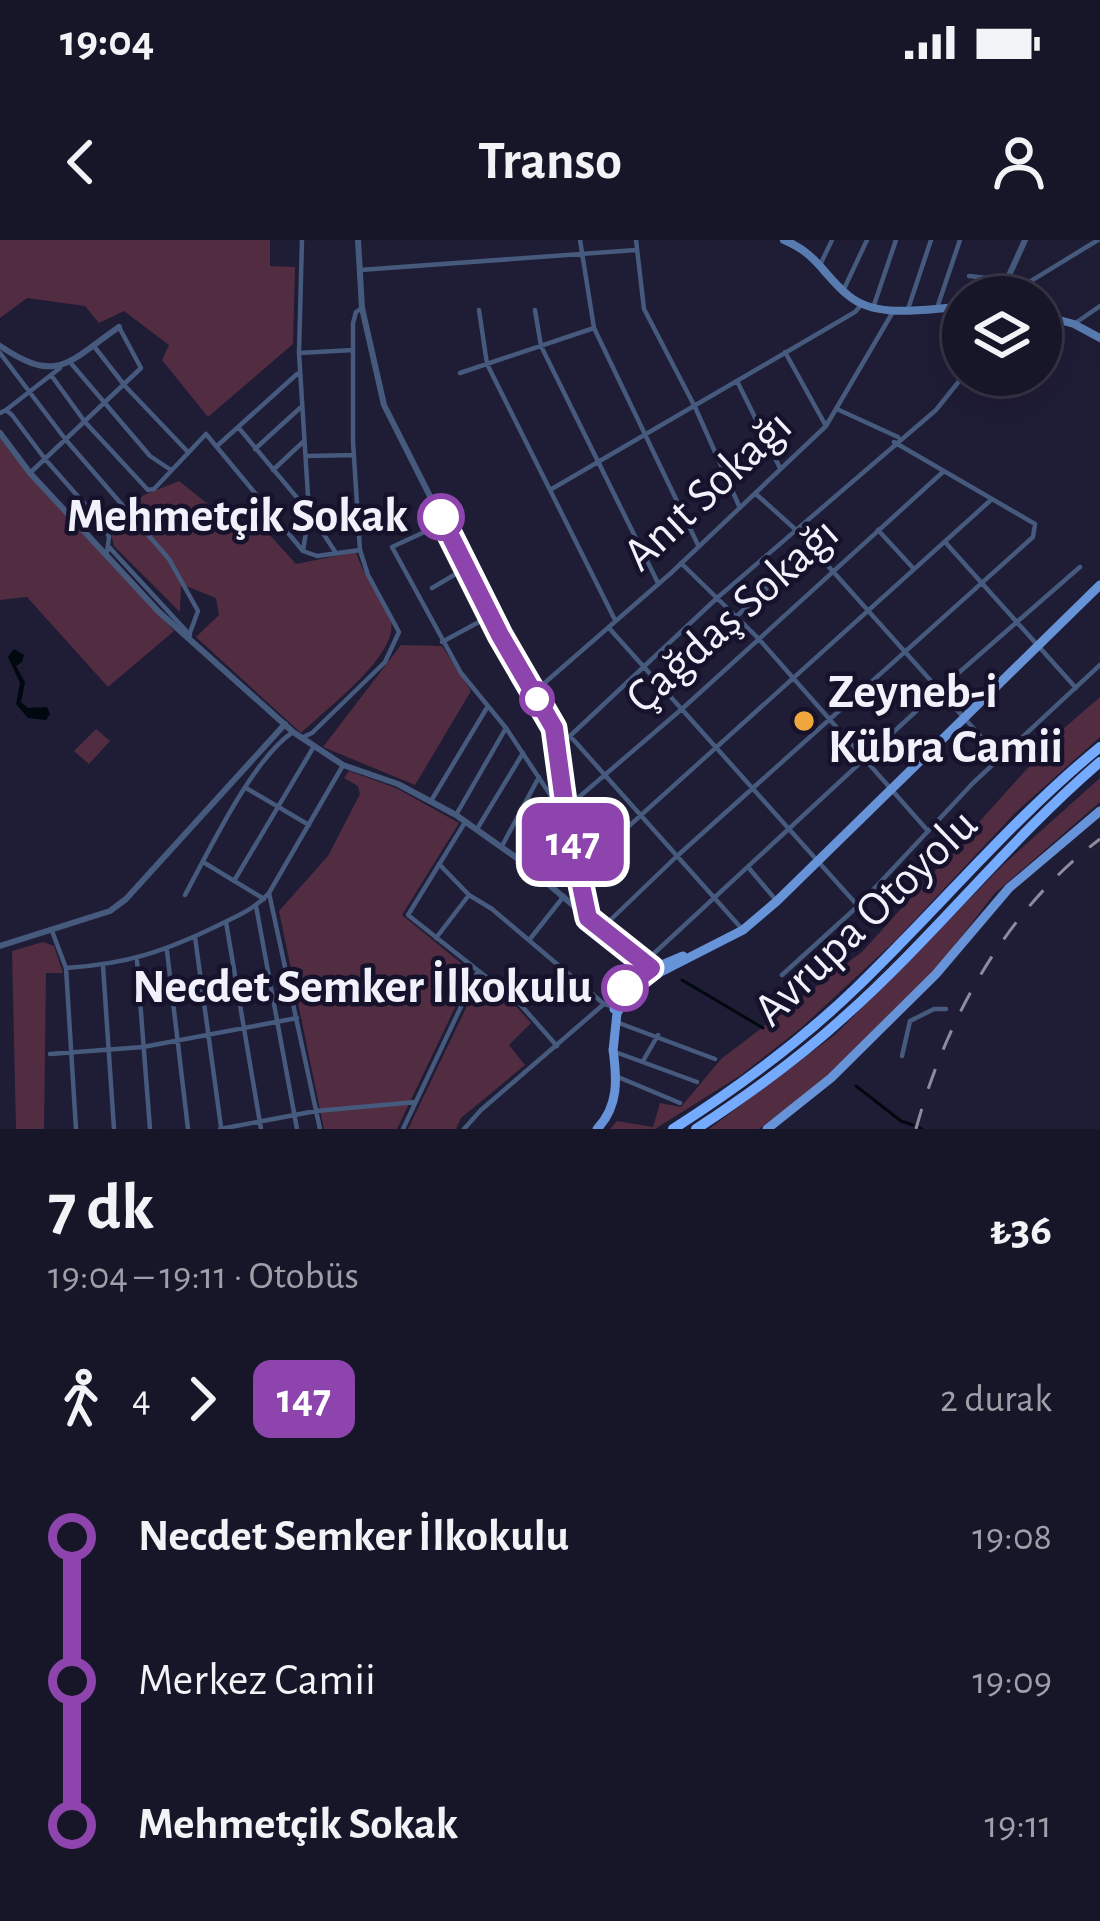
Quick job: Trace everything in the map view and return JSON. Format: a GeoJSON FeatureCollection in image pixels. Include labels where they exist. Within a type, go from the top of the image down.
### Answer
{"type":"FeatureCollection","features":[{"type":"Feature","properties":{"kind":"highway","name":"Avrupa Otoyolu"},"geometry":{"type":"LineString","coordinates":[[673,1129],[760,1070],[839,1004],[1026,813],[1100,747]]}},
{"type":"Feature","properties":{"kind":"highway","name":"Avrupa Otoyolu"},"geometry":{"type":"LineString","coordinates":[[696,1129],[772,1077],[848,1014],[1017,838],[1100,762]]}},
{"type":"Feature","properties":{"kind":"main road"},"geometry":{"type":"LineString","coordinates":[[784,240],[801,244],[843,291],[862,304],[894,310],[942,308]]}},
{"type":"Feature","properties":{"kind":"main road"},"geometry":{"type":"LineString","coordinates":[[1062,321],[1100,338]]}},
{"type":"Feature","properties":{"kind":"main road"},"geometry":{"type":"LineString","coordinates":[[613,1006],[742,930],[777,901],[1100,585]]}},
{"type":"Feature","properties":{"kind":"main road"},"geometry":{"type":"LineString","coordinates":[[767,1129],[831,1078],[901,1012],[1009,888],[1100,811]]}},
{"type":"Feature","properties":{"kind":"main road"},"geometry":{"type":"LineString","coordinates":[[597,1129],[613,1106],[613,1006],[625,988],[653,964],[721,941]]}},
{"type":"Feature","properties":{"kind":"main road"},"geometry":{"type":"LineString","coordinates":[[653,964],[674,966]]}},
{"type":"Feature","properties":{"kind":"main road"},"geometry":{"type":"LineString","coordinates":[[637,988],[653,964]]}},
{"type":"Feature","properties":{"kind":"main road"},"geometry":{"type":"LineString","coordinates":[[613,1006],[613,1051]]}},
{"type":"Feature","properties":{"kind":"street"},"geometry":{"type":"LineString","coordinates":[[302,240],[299,372],[309,512],[303,550]]}},
{"type":"Feature","properties":{"kind":"street"},"geometry":{"type":"LineString","coordinates":[[358,240],[362,308],[384,405],[490,616],[554,728],[561,807],[588,918]]}},
{"type":"Feature","properties":{"kind":"street"},"geometry":{"type":"LineString","coordinates":[[580,240],[594,328],[699,546]]}},
{"type":"Feature","properties":{"kind":"street"},"geometry":{"type":"LineString","coordinates":[[635,240],[644,309],[740,508]]}},
{"type":"Feature","properties":{"kind":"street"},"geometry":{"type":"LineString","coordinates":[[820,263],[832,240]]}},
{"type":"Feature","properties":{"kind":"street"},"geometry":{"type":"LineString","coordinates":[[843,291],[867,240]]}},
{"type":"Feature","properties":{"kind":"street"},"geometry":{"type":"LineString","coordinates":[[873,308],[896,240]]}},
{"type":"Feature","properties":{"kind":"street"},"geometry":{"type":"LineString","coordinates":[[908,309],[931,240]]}},
{"type":"Feature","properties":{"kind":"street"},"geometry":{"type":"LineString","coordinates":[[938,308],[960,240]]}},
{"type":"Feature","properties":{"kind":"street"},"geometry":{"type":"LineString","coordinates":[[1009,276],[1025,240]]}},
{"type":"Feature","properties":{"kind":"street"},"geometry":{"type":"LineString","coordinates":[[1040,276],[1098,240]]}},
{"type":"Feature","properties":{"kind":"street"},"geometry":{"type":"LineString","coordinates":[[360,270],[636,250]]}},
{"type":"Feature","properties":{"kind":"street"},"geometry":{"type":"LineString","coordinates":[[550,490],[862,304]]}},
{"type":"Feature","properties":{"kind":"street"},"geometry":{"type":"LineString","coordinates":[[1074,324],[1100,306]]}},
{"type":"Feature","properties":{"kind":"street"},"geometry":{"type":"LineString","coordinates":[[302,738],[385,662],[399,632],[360,550],[353,323],[362,308]]}},
{"type":"Feature","properties":{"kind":"street"},"geometry":{"type":"LineString","coordinates":[[479,310],[488,364],[615,620]]}},
{"type":"Feature","properties":{"kind":"street"},"geometry":{"type":"LineString","coordinates":[[535,310],[541,346],[658,583]]}},
{"type":"Feature","properties":{"kind":"street","name":"Anıt Sokağı"},"geometry":{"type":"LineString","coordinates":[[533,693],[826,426],[894,310]]}},
{"type":"Feature","properties":{"kind":"street"},"geometry":{"type":"LineString","coordinates":[[30,473],[45,459],[86,422],[125,386],[141,368],[118,327],[3,411],[45,459],[104,526],[107,549]]}},
{"type":"Feature","properties":{"kind":"street"},"geometry":{"type":"LineString","coordinates":[[460,373],[594,328]]}},
{"type":"Feature","properties":{"kind":"street"},"geometry":{"type":"LineString","coordinates":[[93,345],[188,452]]}},
{"type":"Feature","properties":{"kind":"street"},"geometry":{"type":"LineString","coordinates":[[0,349],[36,367],[60,368]]}},
{"type":"Feature","properties":{"kind":"street"},"geometry":{"type":"LineString","coordinates":[[0,349],[66,440],[169,559],[198,611],[189,637]]}},
{"type":"Feature","properties":{"kind":"street"},"geometry":{"type":"LineString","coordinates":[[299,353],[353,350]]}},
{"type":"Feature","properties":{"kind":"street"},"geometry":{"type":"LineString","coordinates":[[784,352],[826,426]]}},
{"type":"Feature","properties":{"kind":"street"},"geometry":{"type":"LineString","coordinates":[[69,362],[150,455],[171,470]]}},
{"type":"Feature","properties":{"kind":"street"},"geometry":{"type":"LineString","coordinates":[[217,446],[299,372]]}},
{"type":"Feature","properties":{"kind":"street"},"geometry":{"type":"LineString","coordinates":[[51,375],[148,490],[206,434],[303,550],[317,556],[360,550]]}},
{"type":"Feature","properties":{"kind":"street"},"geometry":{"type":"LineString","coordinates":[[737,381],[781,470]]}},
{"type":"Feature","properties":{"kind":"street"},"geometry":{"type":"LineString","coordinates":[[556,740],[570,736],[717,598],[947,396]]}},
{"type":"Feature","properties":{"kind":"street"},"geometry":{"type":"LineString","coordinates":[[255,449],[301,407]]}},
{"type":"Feature","properties":{"kind":"street"},"geometry":{"type":"LineString","coordinates":[[602,928],[1036,530],[1035,524],[839,410]]}},
{"type":"Feature","properties":{"kind":"street"},"geometry":{"type":"LineString","coordinates":[[238,427],[309,512],[336,553]]}},
{"type":"Feature","properties":{"kind":"street"},"geometry":{"type":"LineString","coordinates":[[0,433],[30,473],[189,637],[293,732],[344,765],[398,784],[456,814],[653,964],[713,898],[1080,567]]}},
{"type":"Feature","properties":{"kind":"street"},"geometry":{"type":"LineString","coordinates":[[273,470],[305,440]]}},
{"type":"Feature","properties":{"kind":"street"},"geometry":{"type":"LineString","coordinates":[[307,456],[354,455]]}},
{"type":"Feature","properties":{"kind":"street","name":"Çağdaş Sokağı"},"geometry":{"type":"LineString","coordinates":[[521,861],[561,807],[683,708],[944,471]]}},
{"type":"Feature","properties":{"kind":"street"},"geometry":{"type":"LineString","coordinates":[[756,494],[795,530],[1000,758]]}},
{"type":"Feature","properties":{"kind":"street"},"geometry":{"type":"LineString","coordinates":[[579,871],[992,499]]}},
{"type":"Feature","properties":{"kind":"street"},"geometry":{"type":"LineString","coordinates":[[444,523],[392,547],[442,642],[561,807]]}},
{"type":"Feature","properties":{"kind":"street"},"geometry":{"type":"LineString","coordinates":[[92,537],[104,526]]}},
{"type":"Feature","properties":{"kind":"street"},"geometry":{"type":"LineString","coordinates":[[878,530],[914,569]]}},
{"type":"Feature","properties":{"kind":"street"},"geometry":{"type":"LineString","coordinates":[[945,542],[1076,688]]}},
{"type":"Feature","properties":{"kind":"street"},"geometry":{"type":"LineString","coordinates":[[681,563],[757,638],[928,831]]}},
{"type":"Feature","properties":{"kind":"street"},"geometry":{"type":"LineString","coordinates":[[432,588],[466,568]]}},
{"type":"Feature","properties":{"kind":"street"},"geometry":{"type":"LineString","coordinates":[[736,617],[771,584]]}},
{"type":"Feature","properties":{"kind":"street"},"geometry":{"type":"LineString","coordinates":[[442,642],[490,616]]}},
{"type":"Feature","properties":{"kind":"street"},"geometry":{"type":"LineString","coordinates":[[608,627],[858,906]]}},
{"type":"Feature","properties":{"kind":"street"},"geometry":{"type":"LineString","coordinates":[[782,975],[858,906],[1000,758],[1100,665]]}},
{"type":"Feature","properties":{"kind":"street"},"geometry":{"type":"LineString","coordinates":[[431,802],[488,706]]}},
{"type":"Feature","properties":{"kind":"street"},"geometry":{"type":"LineString","coordinates":[[0,946],[110,910],[126,899],[284,724]]}},
{"type":"Feature","properties":{"kind":"street"},"geometry":{"type":"LineString","coordinates":[[456,814],[506,728]]}},
{"type":"Feature","properties":{"kind":"street"},"geometry":{"type":"LineString","coordinates":[[185,896],[246,788],[280,740],[293,732]]}},
{"type":"Feature","properties":{"kind":"street"},"geometry":{"type":"LineString","coordinates":[[570,736],[742,930]]}},
{"type":"Feature","properties":{"kind":"street"},"geometry":{"type":"LineString","coordinates":[[234,880],[313,748]]}},
{"type":"Feature","properties":{"kind":"street"},"geometry":{"type":"LineString","coordinates":[[477,829],[523,753]]}},
{"type":"Feature","properties":{"kind":"street"},"geometry":{"type":"LineString","coordinates":[[66,968],[103,966],[166,951],[256,906],[267,896],[344,765]]}},
{"type":"Feature","properties":{"kind":"street"},"geometry":{"type":"LineString","coordinates":[[502,847],[539,777]]}},
{"type":"Feature","properties":{"kind":"street"},"geometry":{"type":"LineString","coordinates":[[246,788],[309,825]]}},
{"type":"Feature","properties":{"kind":"street"},"geometry":{"type":"LineString","coordinates":[[466,821],[408,914],[519,1004],[557,1046]]}},
{"type":"Feature","properties":{"kind":"street"},"geometry":{"type":"LineString","coordinates":[[541,877],[572,838]]}},
{"type":"Feature","properties":{"kind":"street"},"geometry":{"type":"LineString","coordinates":[[203,862],[267,896]]}},
{"type":"Feature","properties":{"kind":"street"},"geometry":{"type":"LineString","coordinates":[[439,864],[469,895],[613,1006],[557,1046],[464,1129]]}},
{"type":"Feature","properties":{"kind":"street"},"geometry":{"type":"LineString","coordinates":[[748,867],[777,901]]}},
{"type":"Feature","properties":{"kind":"street"},"geometry":{"type":"LineString","coordinates":[[436,938],[469,895]]}},
{"type":"Feature","properties":{"kind":"street"},"geometry":{"type":"LineString","coordinates":[[267,896],[320,1129]]}},
{"type":"Feature","properties":{"kind":"street"},"geometry":{"type":"LineString","coordinates":[[529,940],[564,896]]}},
{"type":"Feature","properties":{"kind":"street"},"geometry":{"type":"LineString","coordinates":[[256,906],[297,1129]]}},
{"type":"Feature","properties":{"kind":"street"},"geometry":{"type":"LineString","coordinates":[[226,922],[260,1125]]}},
{"type":"Feature","properties":{"kind":"street"},"geometry":{"type":"LineString","coordinates":[[52,931],[66,968],[76,1129]]}},
{"type":"Feature","properties":{"kind":"street"},"geometry":{"type":"LineString","coordinates":[[196,937],[220,1129],[316,1112],[416,1102]]}},
{"type":"Feature","properties":{"kind":"street"},"geometry":{"type":"LineString","coordinates":[[166,951],[188,1129]]}},
{"type":"Feature","properties":{"kind":"street"},"geometry":{"type":"LineString","coordinates":[[137,960],[150,1129]]}},
{"type":"Feature","properties":{"kind":"street"},"geometry":{"type":"LineString","coordinates":[[103,966],[114,1129]]}},
{"type":"Feature","properties":{"kind":"street"},"geometry":{"type":"LineString","coordinates":[[403,1129],[478,973]]}},
{"type":"Feature","properties":{"kind":"street"},"geometry":{"type":"LineString","coordinates":[[910,1021],[934,1009],[946,1009]]}},
{"type":"Feature","properties":{"kind":"street"},"geometry":{"type":"LineString","coordinates":[[901,1012],[910,1021]]}},
{"type":"Feature","properties":{"kind":"street"},"geometry":{"type":"LineString","coordinates":[[50,1054],[143,1047],[297,1018]]}},
{"type":"Feature","properties":{"kind":"street"},"geometry":{"type":"LineString","coordinates":[[902,1056],[910,1021]]}},
{"type":"Feature","properties":{"kind":"street"},"geometry":{"type":"LineString","coordinates":[[616,1022],[715,1059]]}},
{"type":"Feature","properties":{"kind":"street"},"geometry":{"type":"LineString","coordinates":[[643,1062],[658,1035]]}},
{"type":"Feature","properties":{"kind":"street"},"geometry":{"type":"LineString","coordinates":[[613,1051],[697,1082]]}},
{"type":"Feature","properties":{"kind":"street"},"geometry":{"type":"LineString","coordinates":[[616,1076],[680,1103]]}},
{"type":"Feature","properties":{"kind":"shaded area"},"geometry":{"type":"Polygon","coordinates":[[[0,240],[270,240],[270,266],[295,267],[293,344],[208,417],[162,360],[169,345],[124,311],[99,323],[85,306],[27,298],[0,318],[0,240]]]}},
{"type":"Feature","properties":{"kind":"shaded area"},"geometry":{"type":"Polygon","coordinates":[[[0,438],[174,631],[108,687],[27,597],[0,600],[0,438]]]}},
{"type":"Feature","properties":{"kind":"shaded area"},"geometry":{"type":"Polygon","coordinates":[[[179,481],[230,522],[256,520],[296,564],[356,552],[390,619],[391,632],[374,664],[301,733],[196,637],[219,615],[216,598],[181,584],[180,612],[114,546],[109,526],[144,495],[179,481]]]}},
{"type":"Feature","properties":{"kind":"shaded area"},"geometry":{"type":"Polygon","coordinates":[[[401,645],[442,646],[471,691],[415,785],[323,747],[401,645]]]}},
{"type":"Feature","properties":{"kind":"shaded area"},"geometry":{"type":"Polygon","coordinates":[[[14,649],[24,655],[16,666],[25,682],[21,702],[28,708],[47,707],[46,720],[28,718],[16,704],[20,683],[8,657],[14,649]]]}},
{"type":"Feature","properties":{"kind":"shaded area"},"geometry":{"type":"Polygon","coordinates":[[[1100,697],[1100,737],[1016,812],[896,940],[801,1028],[741,1075],[655,1129],[610,1129],[617,1121],[653,1127],[660,1103],[681,1107],[721,1059],[863,951],[1062,730],[1100,697]]]}},
{"type":"Feature","properties":{"kind":"shaded area"},"geometry":{"type":"Polygon","coordinates":[[[96,729],[110,741],[89,764],[74,751],[96,729]]]}},
{"type":"Feature","properties":{"kind":"shaded area"},"geometry":{"type":"Polygon","coordinates":[[[349,771],[396,788],[459,823],[402,915],[472,972],[397,1129],[324,1129],[279,911],[328,856],[360,794],[358,786],[344,778],[349,771]]]}},
{"type":"Feature","properties":{"kind":"shaded area"},"geometry":{"type":"Polygon","coordinates":[[[1100,778],[1100,802],[994,894],[936,970],[820,1084],[759,1129],[709,1129],[836,1034],[1004,864],[1100,778]]]}},
{"type":"Feature","properties":{"kind":"shaded area"},"geometry":{"type":"Polygon","coordinates":[[[43,942],[54,946],[63,973],[46,973],[44,1129],[16,1129],[12,951],[43,942]]]}},
{"type":"Feature","properties":{"kind":"shaded area"},"geometry":{"type":"Polygon","coordinates":[[[478,983],[507,996],[531,1023],[509,1045],[525,1065],[461,1118],[456,1129],[408,1129],[478,983]]]}},
{"type":"Feature","properties":{"kind":"waterway"},"geometry":{"type":"LineString","coordinates":[[682,980],[763,1028]]}},
{"type":"Feature","properties":{"kind":"waterway"},"geometry":{"type":"LineString","coordinates":[[856,1086],[913,1125]]}},
{"type":"Feature","properties":{"kind":"railway"},"geometry":{"type":"LineString","coordinates":[[916,1129],[944,1047],[984,969],[1036,898],[1100,839]]}},
{"type":"Feature","properties":{"kind":"bus line","name":"147"},"geometry":{"type":"LineString","coordinates":[[441,517],[500,635],[554,728],[588,918],[651,968],[625,988]]}},
{"type":"Feature","properties":{"kind":"place","name":"Mehmetçik Sokak"},"geometry":{"type":"Point","coordinates":[441,517]}},
{"type":"Feature","properties":{"kind":"place","name":"Zeyneb-i Kübra Camii"},"geometry":{"type":"Point","coordinates":[804,721]}},
{"type":"Feature","properties":{"kind":"place","name":"Necdet Semker İlkokulu"},"geometry":{"type":"Point","coordinates":[625,988]}}]}
